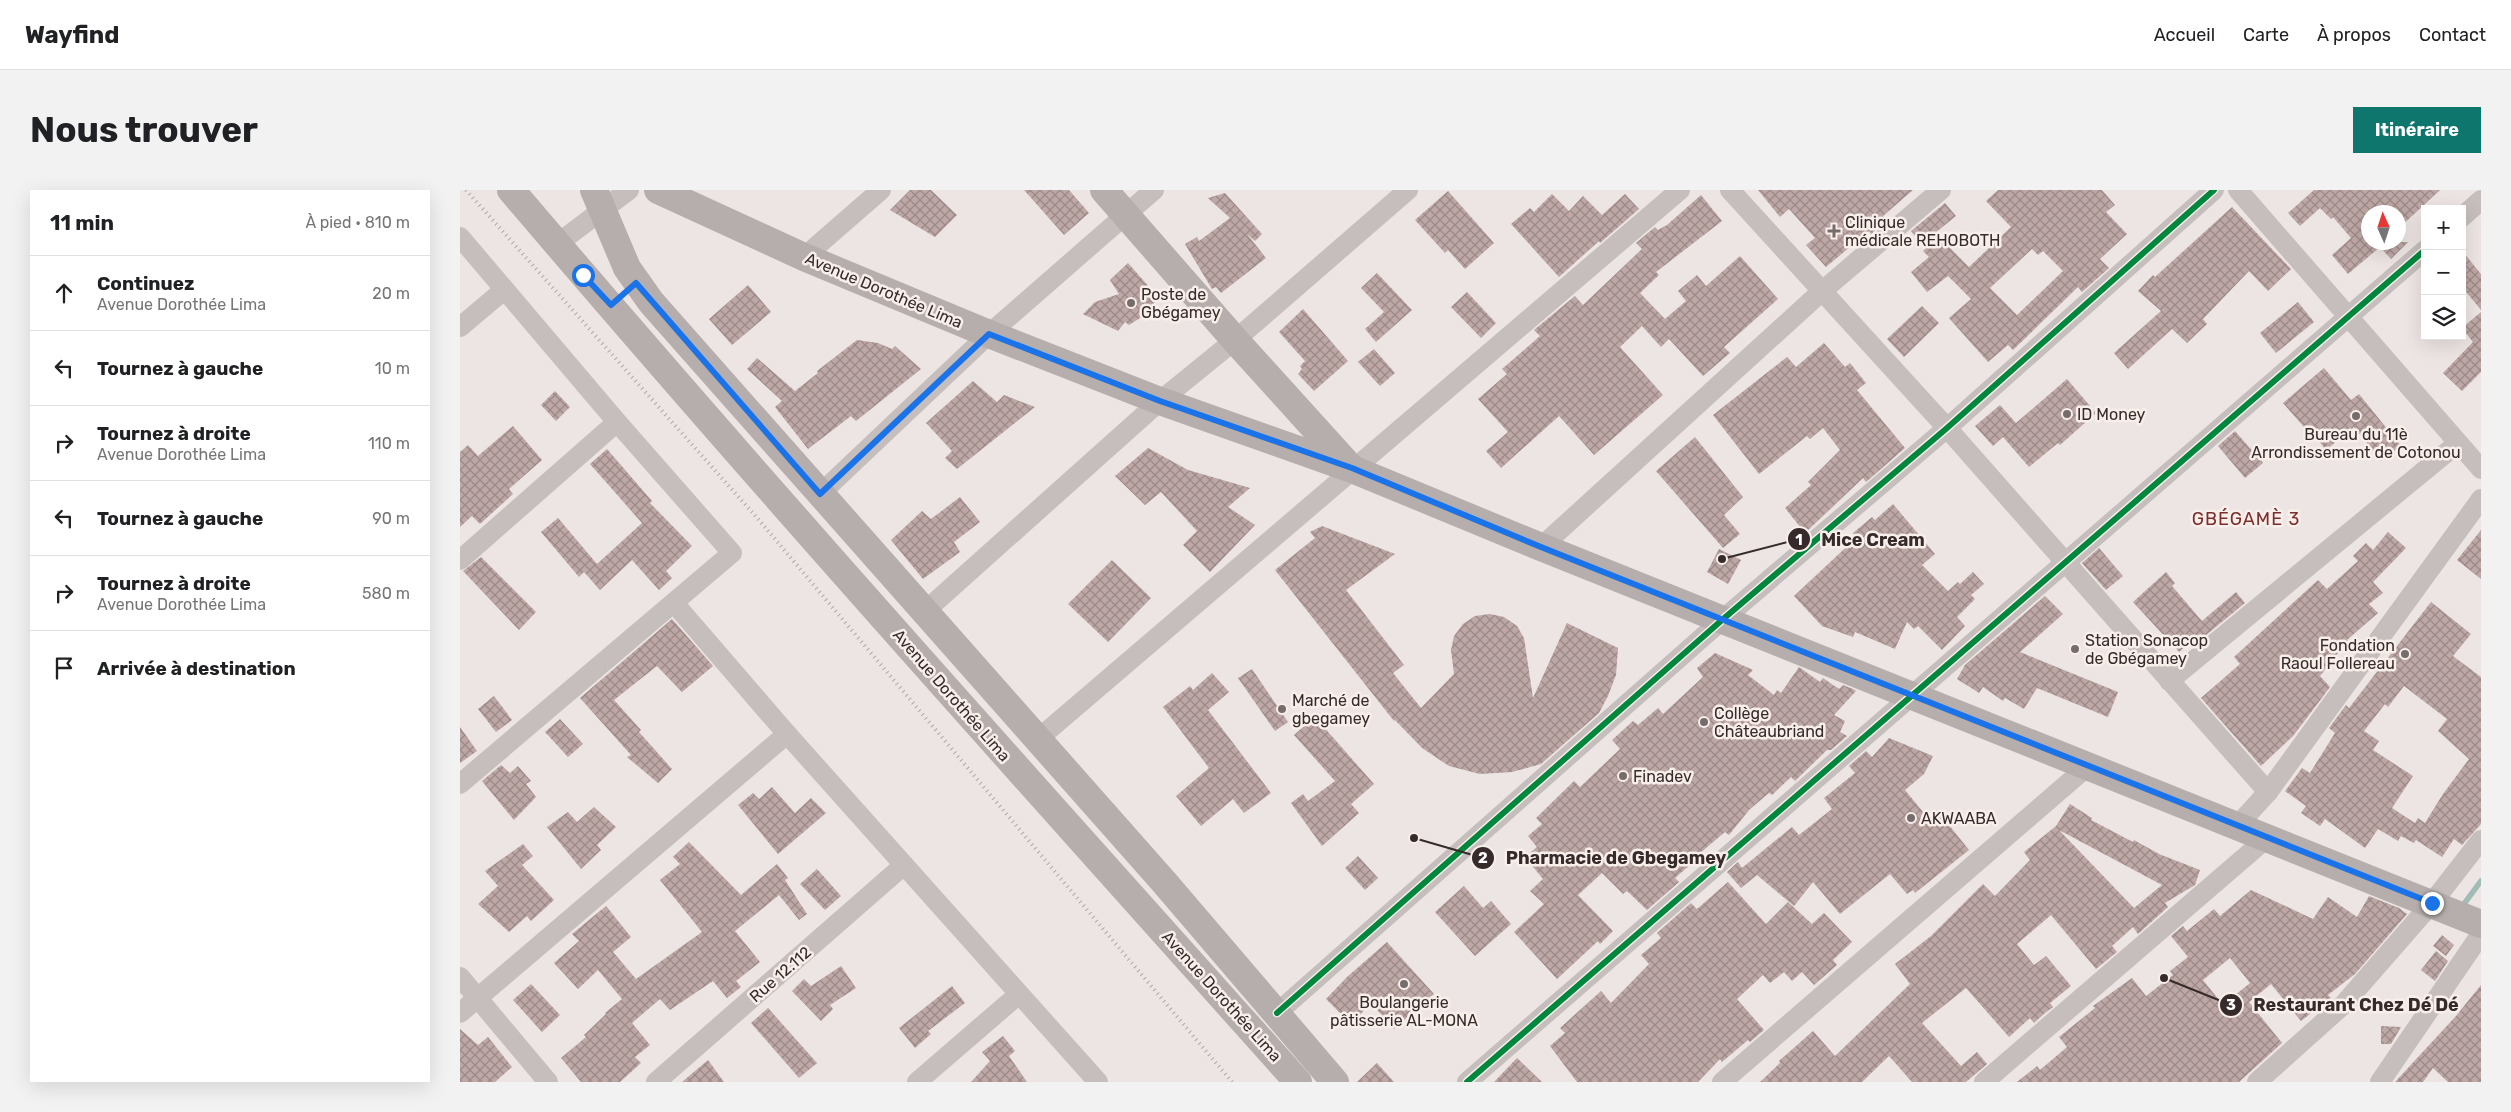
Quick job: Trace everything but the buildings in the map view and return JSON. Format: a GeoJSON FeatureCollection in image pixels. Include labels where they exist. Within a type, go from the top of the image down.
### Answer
{"type":"FeatureCollection","features":[{"type":"Feature","properties":{"kind":"main road","name":"Avenue Dorothée Lima"},"geometry":{"type":"LineString","coordinates":[[511,190],[994,743],[1298,1082]]}},
{"type":"Feature","properties":{"kind":"main road","name":"Avenue Dorothée Lima"},"geometry":{"type":"LineString","coordinates":[[658,190],[804,257],[989,334],[1160,401],[1352,468],[1541,547],[2481,924]]}},
{"type":"Feature","properties":{"kind":"main road"},"geometry":{"type":"LineString","coordinates":[[1104,190],[1235,340],[1352,468]]}},
{"type":"Feature","properties":{"kind":"main road","name":"Avenue Dorothée Lima"},"geometry":{"type":"LineString","coordinates":[[598,201],[636,283],[924,612],[1038,739],[1335,1082]]}},
{"type":"Feature","properties":{"kind":"main road"},"geometry":{"type":"LineString","coordinates":[[611,305],[636,283]]}},
{"type":"Feature","properties":{"kind":"street"},"geometry":{"type":"LineString","coordinates":[[557,244],[598,201],[629,190]]}},
{"type":"Feature","properties":{"kind":"street"},"geometry":{"type":"LineString","coordinates":[[804,257],[881,190]]}},
{"type":"Feature","properties":{"kind":"street"},"geometry":{"type":"LineString","coordinates":[[820,494],[989,334],[1154,190]]}},
{"type":"Feature","properties":{"kind":"street"},"geometry":{"type":"LineString","coordinates":[[924,612],[1160,401],[1235,340],[1408,190]]}},
{"type":"Feature","properties":{"kind":"street"},"geometry":{"type":"LineString","coordinates":[[1038,739],[1352,468],[1680,190]]}},
{"type":"Feature","properties":{"kind":"street"},"geometry":{"type":"LineString","coordinates":[[1730,190],[1947,428],[2268,792]]}},
{"type":"Feature","properties":{"kind":"street"},"geometry":{"type":"LineString","coordinates":[[1541,547],[1821,292],[1941,190]]}},
{"type":"Feature","properties":{"kind":"street"},"geometry":{"type":"LineString","coordinates":[[1277,1013],[1722,620],[1947,428],[2214,190]]}},
{"type":"Feature","properties":{"kind":"street"},"geometry":{"type":"LineString","coordinates":[[2238,190],[2481,469]]}},
{"type":"Feature","properties":{"kind":"street"},"geometry":{"type":"LineString","coordinates":[[2466,213],[2481,200]]}},
{"type":"Feature","properties":{"kind":"street"},"geometry":{"type":"LineString","coordinates":[[460,238],[732,553],[460,784]]}},
{"type":"Feature","properties":{"kind":"street"},"geometry":{"type":"LineString","coordinates":[[1467,1082],[2421,254]]}},
{"type":"Feature","properties":{"kind":"street"},"geometry":{"type":"LineString","coordinates":[[460,327],[504,290]]}},
{"type":"Feature","properties":{"kind":"street"},"geometry":{"type":"LineString","coordinates":[[460,560],[617,422]]}},
{"type":"Feature","properties":{"kind":"street"},"geometry":{"type":"LineString","coordinates":[[2169,681],[2458,443]]}},
{"type":"Feature","properties":{"kind":"street"},"geometry":{"type":"LineString","coordinates":[[2237,826],[2268,792],[2481,499]]}},
{"type":"Feature","properties":{"kind":"street"},"geometry":{"type":"LineString","coordinates":[[674,603],[787,734],[1098,1082]]}},
{"type":"Feature","properties":{"kind":"street"},"geometry":{"type":"LineString","coordinates":[[460,1013],[787,734]]}},
{"type":"Feature","properties":{"kind":"street"},"geometry":{"type":"LineString","coordinates":[[1722,1082],[2088,766]]}},
{"type":"Feature","properties":{"kind":"street"},"geometry":{"type":"LineString","coordinates":[[1984,1082],[2267,838]]}},
{"type":"Feature","properties":{"kind":"street"},"geometry":{"type":"LineString","coordinates":[[2257,1082],[2342,1006],[2432,903],[2481,840]]}},
{"type":"Feature","properties":{"kind":"street","name":"Rue 12.112"},"geometry":{"type":"LineString","coordinates":[[656,1082],[904,865]]}},
{"type":"Feature","properties":{"kind":"street"},"geometry":{"type":"LineString","coordinates":[[2380,1082],[2481,934]]}},
{"type":"Feature","properties":{"kind":"street"},"geometry":{"type":"LineString","coordinates":[[460,977],[548,1082]]}},
{"type":"Feature","properties":{"kind":"street"},"geometry":{"type":"LineString","coordinates":[[917,1082],[1019,994]]}},
{"type":"Feature","properties":{"kind":"waterway"},"geometry":{"type":"LineString","coordinates":[[2461,908],[2481,881]]}},
{"type":"Feature","properties":{"kind":"railway"},"geometry":{"type":"LineString","coordinates":[[466,190],[759,520],[1232,1082]]}},
{"type":"Feature","properties":{"kind":"cycle path"},"geometry":{"type":"LineString","coordinates":[[1277,1013],[1722,620],[1947,428],[2214,190]]}},
{"type":"Feature","properties":{"kind":"cycle path"},"geometry":{"type":"LineString","coordinates":[[1467,1082],[2421,253]]}},
{"type":"Feature","properties":{"kind":"place","name":"Clinique médicale REHOBOTH"},"geometry":{"type":"Point","coordinates":[1834,231]}},
{"type":"Feature","properties":{"kind":"place","name":"Poste de Gbégamey"},"geometry":{"type":"Point","coordinates":[1131,303]}},
{"type":"Feature","properties":{"kind":"place","name":"ID Money"},"geometry":{"type":"Point","coordinates":[2067,414]}},
{"type":"Feature","properties":{"kind":"place","name":"Bureau du 11è Arrondissement de Cotonou"},"geometry":{"type":"Point","coordinates":[2356,416]}},
{"type":"Feature","properties":{"kind":"place","name":"Mice Cream"},"geometry":{"type":"Point","coordinates":[1722,559]}},
{"type":"Feature","properties":{"kind":"place","name":"Station Sonacop de Gbégamey"},"geometry":{"type":"Point","coordinates":[2075,649]}},
{"type":"Feature","properties":{"kind":"place","name":"Fondation Raoul Follereau"},"geometry":{"type":"Point","coordinates":[2405,654]}},
{"type":"Feature","properties":{"kind":"place","name":"Marché de gbegamey"},"geometry":{"type":"Point","coordinates":[1282,709]}},
{"type":"Feature","properties":{"kind":"place","name":"Collège Châteaubriand"},"geometry":{"type":"Point","coordinates":[1704,722]}},
{"type":"Feature","properties":{"kind":"place","name":"Finadev"},"geometry":{"type":"Point","coordinates":[1623,776]}},
{"type":"Feature","properties":{"kind":"place","name":"AKWAABA"},"geometry":{"type":"Point","coordinates":[1911,818]}},
{"type":"Feature","properties":{"kind":"place","name":"Pharmacie de Gbegamey"},"geometry":{"type":"Point","coordinates":[1414,838]}},
{"type":"Feature","properties":{"kind":"place","name":"Restaurant Chez Dé Dé"},"geometry":{"type":"Point","coordinates":[2164,978]}},
{"type":"Feature","properties":{"kind":"place","name":"Boulangerie pâtisserie AL-MONA"},"geometry":{"type":"Point","coordinates":[1404,984]}},
{"type":"Feature","properties":{"kind":"district","name":"GBÉGAMÈ 3"},"geometry":{"type":"Point","coordinates":[2246,519]}},
{"type":"Feature","properties":{"kind":"route"},"geometry":{"type":"LineString","coordinates":[[583,275],[611,305],[636,283],[710,371],[820,494],[989,334],[1160,401],[1352,468],[1541,547],[2432,903]]}}]}
